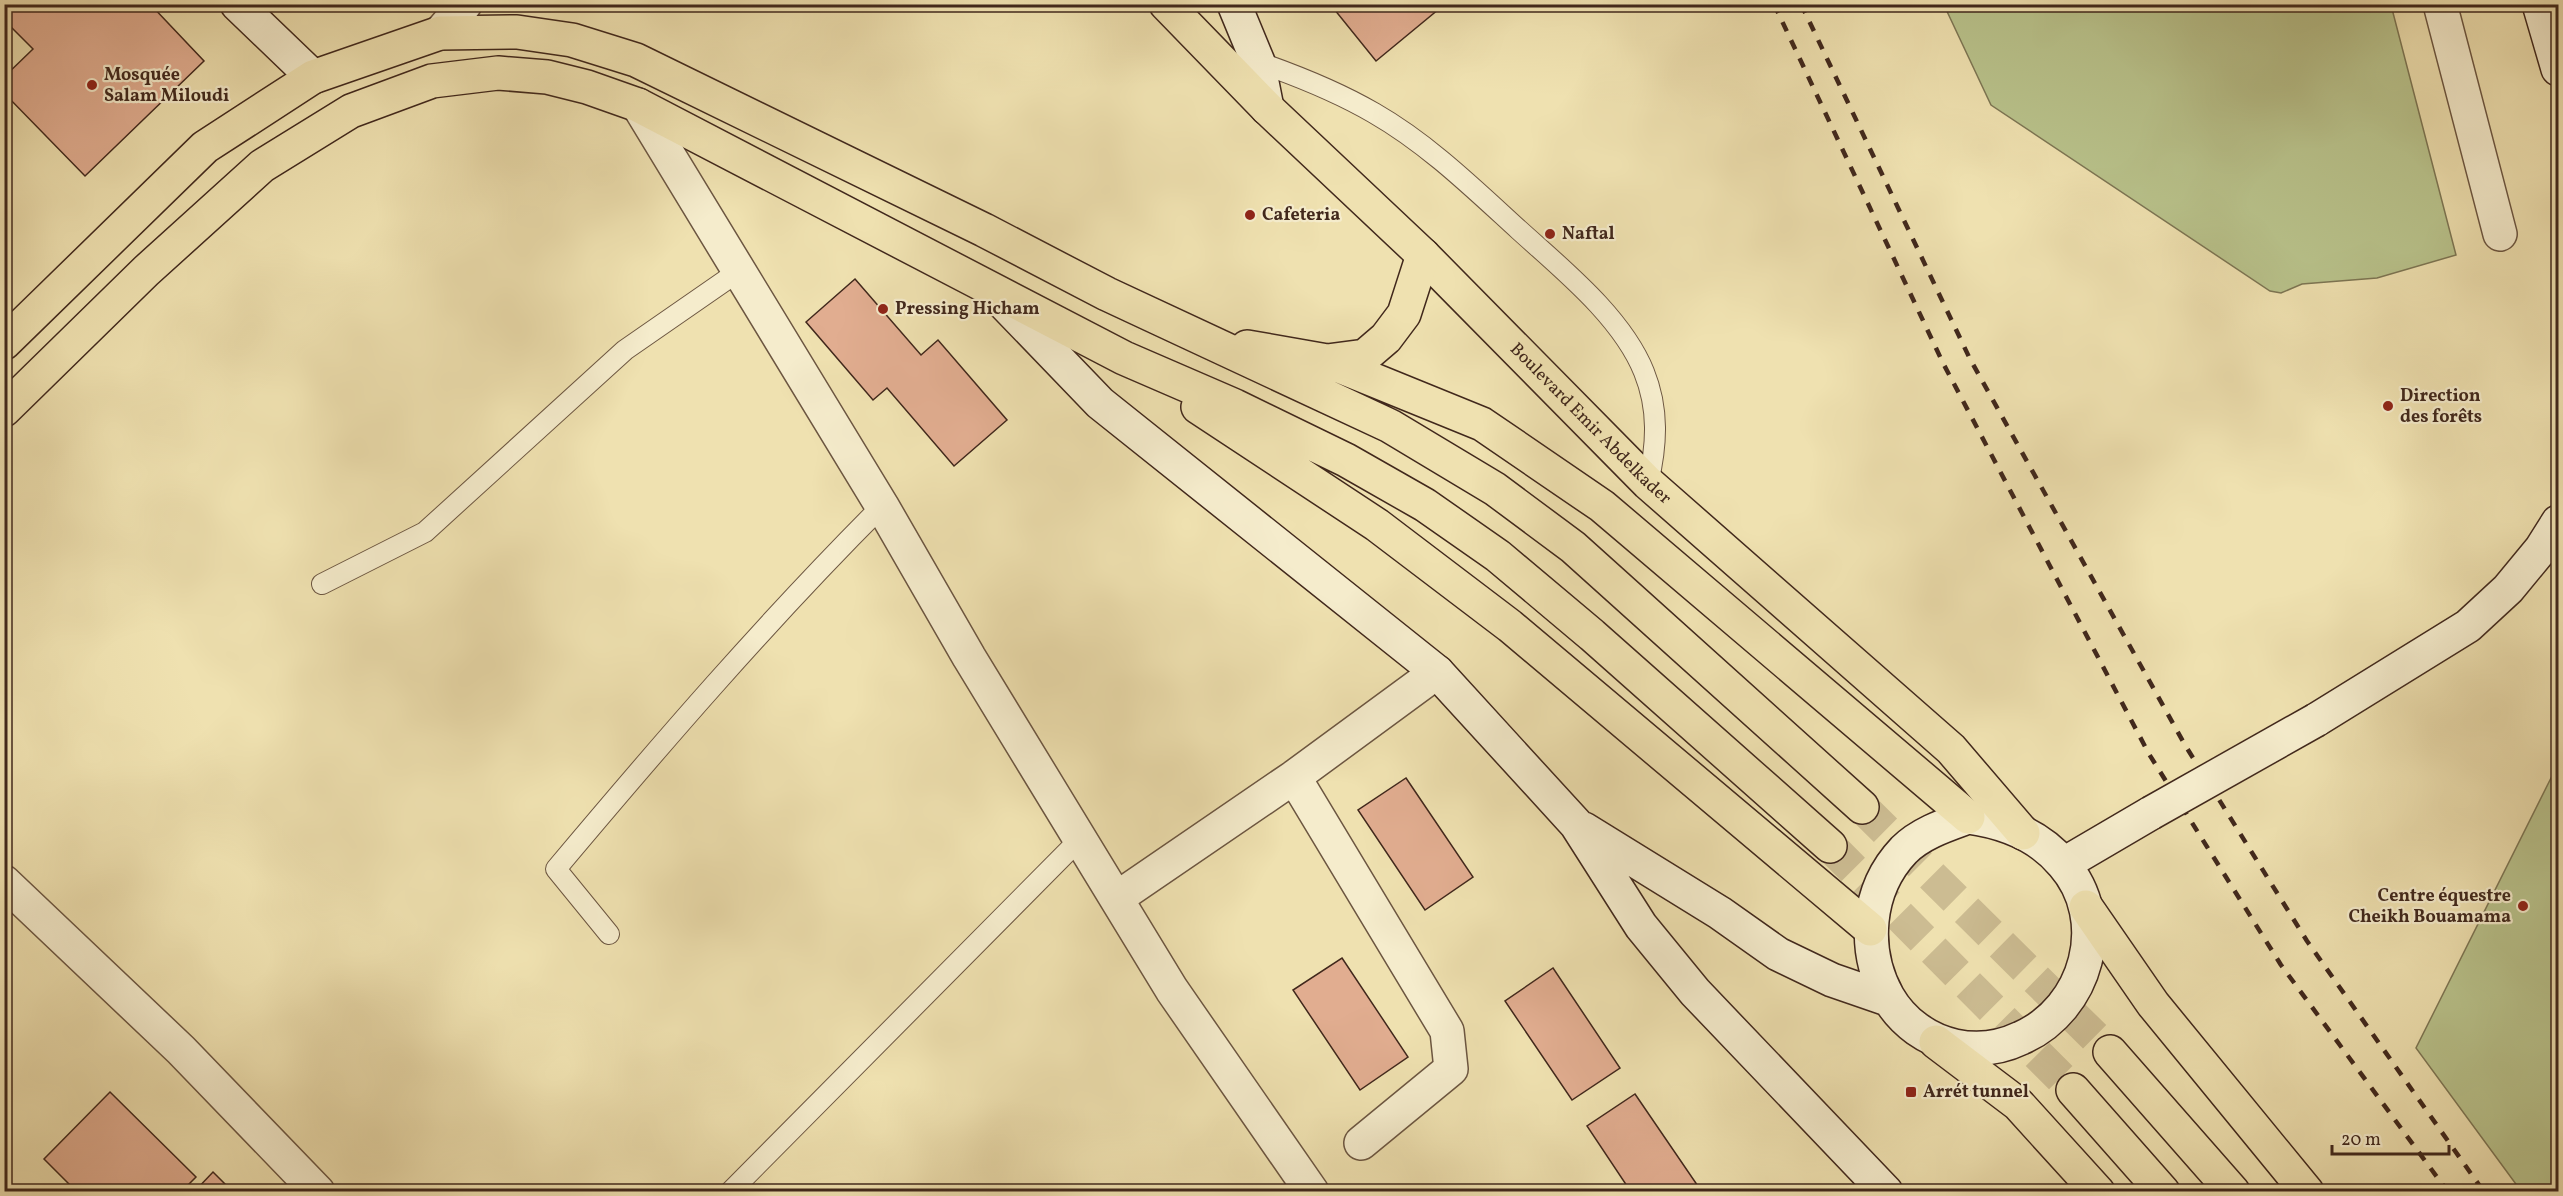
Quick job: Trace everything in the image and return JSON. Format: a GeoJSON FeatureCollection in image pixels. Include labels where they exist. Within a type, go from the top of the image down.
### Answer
{"type":"FeatureCollection","features":[{"type":"Feature","properties":{"kind":"main road","name":"Boulevard Emir Abdelkader"},"geometry":{"type":"LineString","coordinates":[[1166,4],[1267,108],[1423,255],[1648,483],[1951,749],[2023,833]]}},
{"type":"Feature","properties":{"kind":"main road"},"geometry":{"type":"LineString","coordinates":[[4,342],[205,147],[313,77],[440,33],[528,33],[572,40],[636,60],[974,225],[1107,294],[1390,426],[1496,489],[1582,555],[1862,807]]}},
{"type":"Feature","properties":{"kind":"main road"},"geometry":{"type":"LineString","coordinates":[[4,410],[146,272],[262,166],[351,111],[432,81],[498,73],[547,77],[587,87],[638,105],[1124,358],[1235,406],[1346,460],[1425,505],[1498,556],[1592,635],[1830,846]]}},
{"type":"Feature","properties":{"kind":"main road"},"geometry":{"type":"LineString","coordinates":[[1327,361],[1365,356],[1386,338],[1404,314],[1423,255]]}},
{"type":"Feature","properties":{"kind":"main road"},"geometry":{"type":"LineString","coordinates":[[1204,339],[1327,361],[1482,424],[1602,506],[1968,817]]}},
{"type":"Feature","properties":{"kind":"main road"},"geometry":{"type":"LineString","coordinates":[[1124,358],[1377,525],[1510,626],[1870,929]]}},
{"type":"Feature","properties":{"kind":"main road"},"geometry":{"type":"LineString","coordinates":[[2086,908],[2153,1004],[2307,1191]]}},
{"type":"Feature","properties":{"kind":"main road"},"geometry":{"type":"LineString","coordinates":[[1936,1042],[2018,1104],[2098,1191]]}},
{"type":"Feature","properties":{"kind":"main road"},"geometry":{"type":"LineString","coordinates":[[2110,1052],[2233,1191]]}},
{"type":"Feature","properties":{"kind":"main road"},"geometry":{"type":"LineString","coordinates":[[2073,1090],[2163,1191]]}},
{"type":"Feature","properties":{"kind":"street"},"geometry":{"type":"LineString","coordinates":[[237,4],[313,77]]}},
{"type":"Feature","properties":{"kind":"street"},"geometry":{"type":"LineString","coordinates":[[440,33],[465,4]]}},
{"type":"Feature","properties":{"kind":"street"},"geometry":{"type":"LineString","coordinates":[[1234,4],[1258,62],[1267,108]]}},
{"type":"Feature","properties":{"kind":"street"},"geometry":{"type":"LineString","coordinates":[[2440,4],[2500,234]]}},
{"type":"Feature","properties":{"kind":"street"},"geometry":{"type":"LineString","coordinates":[[2539,4],[2559,69]]}},
{"type":"Feature","properties":{"kind":"street"},"geometry":{"type":"LineString","coordinates":[[638,105],[1172,990],[1312,1191]]}},
{"type":"Feature","properties":{"kind":"street"},"geometry":{"type":"LineString","coordinates":[[987,286],[1100,403],[1437,672],[1576,824],[1641,926],[1695,992],[1886,1191]]}},
{"type":"Feature","properties":{"kind":"street"},"geometry":{"type":"LineString","coordinates":[[2064,864],[2316,720],[2468,626],[2508,589],[2541,549],[2559,522]]}},
{"type":"Feature","properties":{"kind":"street"},"geometry":{"type":"LineString","coordinates":[[1117,898],[1293,777],[1437,672]]}},
{"type":"Feature","properties":{"kind":"street"},"geometry":{"type":"LineString","coordinates":[[1293,777],[1447,1031],[1451,1069],[1361,1143]]}},
{"type":"Feature","properties":{"kind":"street"},"geometry":{"type":"LineString","coordinates":[[1968,817],[1994,821],[2023,833],[2045,846],[2064,864],[2077,885],[2086,908],[2089,943],[2082,978],[2064,1008],[2037,1031],[2005,1046],[1970,1049],[1936,1042],[1910,1024],[1890,1000],[1877,975],[1870,929],[1875,903],[1888,873],[1905,850],[1932,831],[1968,817]]}},
{"type":"Feature","properties":{"kind":"street"},"geometry":{"type":"LineString","coordinates":[[1576,824],[1720,913],[1778,954],[1832,980],[1890,1000]]}},
{"type":"Feature","properties":{"kind":"street"},"geometry":{"type":"LineString","coordinates":[[4,882],[181,1050],[318,1191]]}},
{"type":"Feature","properties":{"kind":"lane"},"geometry":{"type":"LineString","coordinates":[[1258,62],[1337,94],[1410,137],[1444,162],[1613,322],[1635,354],[1652,398],[1656,427],[1654,455],[1648,483]]}},
{"type":"Feature","properties":{"kind":"lane"},"geometry":{"type":"LineString","coordinates":[[322,584],[425,532],[625,350],[739,271]]}},
{"type":"Feature","properties":{"kind":"lane"},"geometry":{"type":"LineString","coordinates":[[609,934],[556,869],[681,721],[807,581],[882,506]]}},
{"type":"Feature","properties":{"kind":"lane"},"geometry":{"type":"LineString","coordinates":[[730,1191],[1080,839]]}},
{"type":"Feature","properties":{"kind":"green space"},"geometry":{"type":"Polygon","coordinates":[[[1944,5],[2391,5],[2456,255],[2377,278],[2302,284],[2281,293],[2270,291],[1991,105],[1944,5]]]}},
{"type":"Feature","properties":{"kind":"green space","name":"Centre équestre Cheikh Bouamama"},"geometry":{"type":"Polygon","coordinates":[[[2558,764],[2558,1191],[2521,1191],[2416,1048],[2558,764]]]}},
{"type":"Feature","properties":{"kind":"building","name":"Mosquée Salam Miloudi"},"geometry":{"type":"Polygon","coordinates":[[[9,4],[150,4],[204,61],[85,176],[4,93],[4,77],[33,49],[4,20],[4,8],[9,4]]]}},
{"type":"Feature","properties":{"kind":"building"},"geometry":{"type":"Polygon","coordinates":[[[1330,4],[1445,4],[1376,61],[1330,4]]]}},
{"type":"Feature","properties":{"kind":"building"},"geometry":{"type":"Polygon","coordinates":[[[855,279],[921,355],[938,340],[1007,420],[954,466],[887,388],[873,400],[806,322],[855,279]]]}},
{"type":"Feature","properties":{"kind":"building"},"geometry":{"type":"Polygon","coordinates":[[[1406,778],[1473,877],[1425,910],[1358,810],[1406,778]]]}},
{"type":"Feature","properties":{"kind":"building"},"geometry":{"type":"Polygon","coordinates":[[[1342,958],[1408,1057],[1360,1090],[1293,990],[1342,958]]]}},
{"type":"Feature","properties":{"kind":"building"},"geometry":{"type":"Polygon","coordinates":[[[1553,968],[1620,1068],[1572,1100],[1505,1001],[1553,968]]]}},
{"type":"Feature","properties":{"kind":"building"},"geometry":{"type":"Polygon","coordinates":[[[110,1092],[196,1177],[181,1192],[77,1192],[44,1159],[110,1092]]]}},
{"type":"Feature","properties":{"kind":"building"},"geometry":{"type":"Polygon","coordinates":[[[1635,1094],[1702,1192],[1631,1192],[1587,1126],[1635,1094]]]}},
{"type":"Feature","properties":{"kind":"building"},"geometry":{"type":"Polygon","coordinates":[[[213,1172],[233,1192],[194,1192],[213,1172]]]}},
{"type":"Feature","properties":{"kind":"tunnel"},"geometry":{"type":"LineString","coordinates":[[1862,807],[2110,1052]]}},
{"type":"Feature","properties":{"kind":"tunnel"},"geometry":{"type":"LineString","coordinates":[[1830,846],[2073,1090]]}},
{"type":"Feature","properties":{"kind":"railway"},"geometry":{"type":"LineString","coordinates":[[1774,4],[1943,363],[2149,754],[2281,965],[2448,1192]]}},
{"type":"Feature","properties":{"kind":"railway"},"geometry":{"type":"LineString","coordinates":[[1801,4],[1970,359],[2185,745],[2307,941],[2484,1192]]}},
{"type":"Feature","properties":{"kind":"place","name":"Mosquée Salam Miloudi"},"geometry":{"type":"Point","coordinates":[92,85]}},
{"type":"Feature","properties":{"kind":"place","name":"Cafeteria"},"geometry":{"type":"Point","coordinates":[1250,215]}},
{"type":"Feature","properties":{"kind":"place","name":"Naftal"},"geometry":{"type":"Point","coordinates":[1550,234]}},
{"type":"Feature","properties":{"kind":"place","name":"Pressing Hicham"},"geometry":{"type":"Point","coordinates":[883,309]}},
{"type":"Feature","properties":{"kind":"place","name":"Direction des forêts"},"geometry":{"type":"Point","coordinates":[2388,406]}},
{"type":"Feature","properties":{"kind":"place","name":"Centre équestre Cheikh Bouamama"},"geometry":{"type":"Point","coordinates":[2523,906]}},
{"type":"Feature","properties":{"kind":"place","name":"Arrét tunnel"},"geometry":{"type":"Point","coordinates":[1911,1092]}}]}
